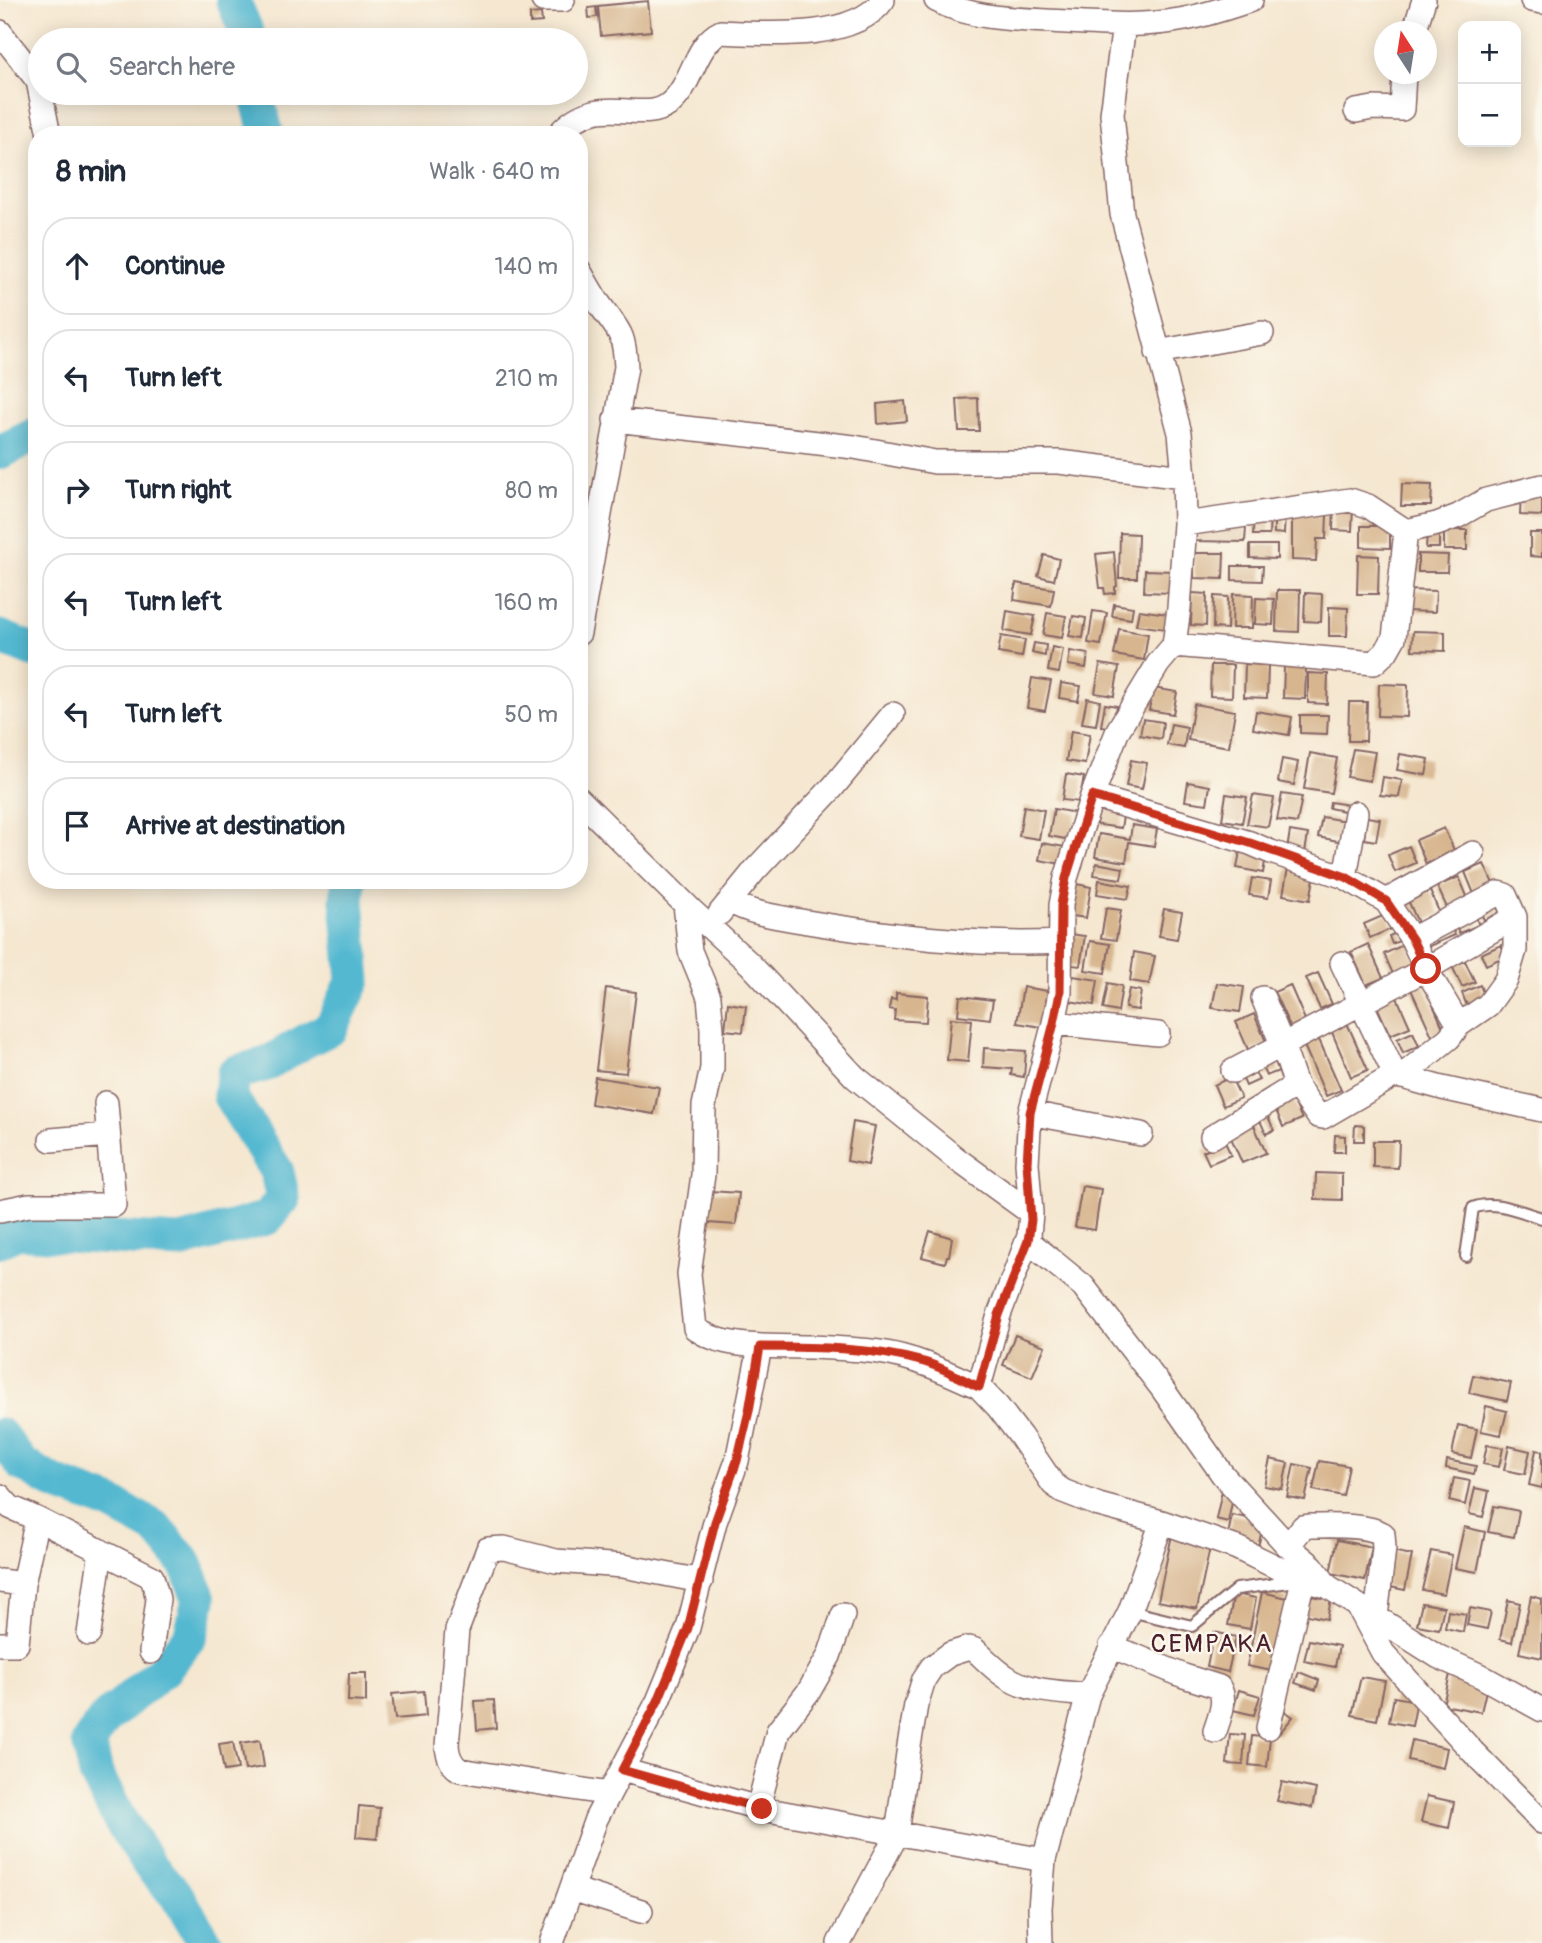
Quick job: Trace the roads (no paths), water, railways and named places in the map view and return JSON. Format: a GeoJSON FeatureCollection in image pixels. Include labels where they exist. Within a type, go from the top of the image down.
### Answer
{"type":"FeatureCollection","features":[{"type":"Feature","properties":{"kind":"street"},"geometry":{"type":"LineString","coordinates":[[543,0],[564,0]]}},
{"type":"Feature","properties":{"kind":"street"},"geometry":{"type":"LineString","coordinates":[[566,126],[583,115],[610,109],[650,111],[667,106],[679,94],[711,37],[721,32],[806,32],[859,20],[872,12],[883,0]]}},
{"type":"Feature","properties":{"kind":"street"},"geometry":{"type":"LineString","coordinates":[[936,0],[967,11],[1007,18],[1124,25],[1177,21],[1218,12],[1251,0]]}},
{"type":"Feature","properties":{"kind":"street"},"geometry":{"type":"LineString","coordinates":[[1417,21],[1424,0]]}},
{"type":"Feature","properties":{"kind":"street"},"geometry":{"type":"LineString","coordinates":[[1532,0],[1542,2]]}},
{"type":"Feature","properties":{"kind":"street"},"geometry":{"type":"LineString","coordinates":[[979,1387],[999,1315],[1030,1228],[1027,1163],[1030,1113],[1060,993],[1061,905],[1066,878],[1092,796],[1118,730],[1158,664],[1174,645],[1185,524],[1184,477],[1180,433],[1122,215],[1112,114],[1124,25]]}},
{"type":"Feature","properties":{"kind":"street"},"geometry":{"type":"LineString","coordinates":[[0,32],[28,68]]}},
{"type":"Feature","properties":{"kind":"street"},"geometry":{"type":"LineString","coordinates":[[1356,111],[1373,108],[1402,109],[1403,84]]}},
{"type":"Feature","properties":{"kind":"street"},"geometry":{"type":"LineString","coordinates":[[43,105],[47,126]]}},
{"type":"Feature","properties":{"kind":"street"},"geometry":{"type":"LineString","coordinates":[[588,285],[618,327],[625,346],[626,367],[588,587]]}},
{"type":"Feature","properties":{"kind":"street"},"geometry":{"type":"LineString","coordinates":[[1157,352],[1262,333]]}},
{"type":"Feature","properties":{"kind":"street"},"geometry":{"type":"LineString","coordinates":[[615,420],[854,447],[935,461],[1059,462],[1184,477]]}},
{"type":"Feature","properties":{"kind":"street"},"geometry":{"type":"LineString","coordinates":[[1185,524],[1350,500],[1368,506],[1406,531],[1422,529],[1458,516],[1486,500],[1542,486]]}},
{"type":"Feature","properties":{"kind":"street"},"geometry":{"type":"LineString","coordinates":[[1174,645],[1374,663],[1386,653],[1394,638],[1406,531]]}},
{"type":"Feature","properties":{"kind":"street"},"geometry":{"type":"LineString","coordinates":[[698,916],[730,901],[755,870],[833,787],[893,714]]}},
{"type":"Feature","properties":{"kind":"street"},"geometry":{"type":"LineString","coordinates":[[1092,796],[1250,843],[1346,877],[1386,901],[1412,939],[1426,969],[1459,1025]]}},
{"type":"Feature","properties":{"kind":"street"},"geometry":{"type":"LineString","coordinates":[[588,808],[750,964],[855,1077],[958,1160],[1030,1228],[1083,1286],[1161,1387],[1223,1475],[1288,1546],[1312,1566],[1327,1586]]}},
{"type":"Feature","properties":{"kind":"street"},"geometry":{"type":"LineString","coordinates":[[1346,877],[1356,813]]}},
{"type":"Feature","properties":{"kind":"street"},"geometry":{"type":"LineString","coordinates":[[1386,901],[1473,853]]}},
{"type":"Feature","properties":{"kind":"street"},"geometry":{"type":"LineString","coordinates":[[1263,998],[1296,1085],[1313,1111],[1323,1117],[1398,1076],[1449,1038],[1459,1025],[1488,1005],[1506,981],[1515,950],[1515,916],[1505,895],[1499,893],[1412,939]]}},
{"type":"Feature","properties":{"kind":"street"},"geometry":{"type":"LineString","coordinates":[[730,901],[775,916],[874,933],[959,942],[1061,942]]}},
{"type":"Feature","properties":{"kind":"street"},"geometry":{"type":"LineString","coordinates":[[698,916],[690,951],[709,997],[712,1068],[704,1106],[703,1175],[690,1275],[693,1324],[697,1331],[719,1339],[760,1347],[880,1352],[927,1363],[979,1387],[1021,1437],[1053,1484],[1063,1491],[1237,1548],[1303,1580],[1327,1586],[1439,1657],[1479,1675],[1542,1710]]}},
{"type":"Feature","properties":{"kind":"street"},"geometry":{"type":"LineString","coordinates":[[1233,1071],[1426,969],[1515,916]]}},
{"type":"Feature","properties":{"kind":"street"},"geometry":{"type":"LineString","coordinates":[[1342,963],[1398,1076],[1542,1110]]}},
{"type":"Feature","properties":{"kind":"street"},"geometry":{"type":"LineString","coordinates":[[1054,1023],[1158,1034]]}},
{"type":"Feature","properties":{"kind":"street"},"geometry":{"type":"LineString","coordinates":[[1212,1137],[1296,1085]]}},
{"type":"Feature","properties":{"kind":"street"},"geometry":{"type":"LineString","coordinates":[[0,1211],[29,1205],[114,1205],[106,1103]]}},
{"type":"Feature","properties":{"kind":"street"},"geometry":{"type":"LineString","coordinates":[[1030,1113],[1141,1133]]}},
{"type":"Feature","properties":{"kind":"street"},"geometry":{"type":"LineString","coordinates":[[51,1140],[108,1135]]}},
{"type":"Feature","properties":{"kind":"street"},"geometry":{"type":"LineString","coordinates":[[552,1943],[596,1819],[668,1677],[688,1628],[715,1522],[737,1461],[760,1347]]}},
{"type":"Feature","properties":{"kind":"street"},"geometry":{"type":"LineString","coordinates":[[3,1503],[152,1577],[158,1599],[151,1652]]}},
{"type":"Feature","properties":{"kind":"street"},"geometry":{"type":"LineString","coordinates":[[0,1644],[17,1644],[11,1583],[37,1519]]}},
{"type":"Feature","properties":{"kind":"street"},"geometry":{"type":"LineString","coordinates":[[1041,1943],[1040,1908],[1044,1860],[1088,1695],[1130,1611],[1162,1522]]}},
{"type":"Feature","properties":{"kind":"street"},"geometry":{"type":"LineString","coordinates":[[1288,1546],[1303,1527],[1362,1528],[1383,1534],[1384,1548],[1367,1611],[1383,1653],[1473,1752],[1542,1822]]}},
{"type":"Feature","properties":{"kind":"street"},"geometry":{"type":"LineString","coordinates":[[609,1794],[460,1770],[454,1766],[448,1755],[457,1630],[488,1549],[504,1548],[544,1559],[622,1566],[701,1581]]}},
{"type":"Feature","properties":{"kind":"street"},"geometry":{"type":"LineString","coordinates":[[89,1634],[101,1551]]}},
{"type":"Feature","properties":{"kind":"street"},"geometry":{"type":"LineString","coordinates":[[1268,1728],[1303,1580]]}},
{"type":"Feature","properties":{"kind":"street"},"geometry":{"type":"LineString","coordinates":[[758,1808],[778,1731],[808,1691],[829,1656],[844,1615]]}},
{"type":"Feature","properties":{"kind":"street"},"geometry":{"type":"LineString","coordinates":[[1111,1646],[1184,1676],[1219,1687],[1223,1695],[1222,1707],[1215,1731]]}},
{"type":"Feature","properties":{"kind":"street"},"geometry":{"type":"LineString","coordinates":[[839,1943],[897,1834],[911,1736],[924,1679],[942,1659],[969,1648],[1010,1679],[1038,1688],[1088,1695]]}},
{"type":"Feature","properties":{"kind":"street"},"geometry":{"type":"LineString","coordinates":[[622,1770],[758,1808],[1044,1860]]}},
{"type":"Feature","properties":{"kind":"street"},"geometry":{"type":"LineString","coordinates":[[572,1889],[641,1911]]}},
{"type":"Feature","properties":{"kind":"lane"},"geometry":{"type":"LineString","coordinates":[[1466,1256],[1472,1208],[1491,1204],[1542,1218]]}},
{"type":"Feature","properties":{"kind":"lane"},"geometry":{"type":"LineString","coordinates":[[1130,1611],[1192,1626],[1237,1590],[1303,1580]]}},
{"type":"Feature","properties":{"kind":"waterway"},"geometry":{"type":"LineString","coordinates":[[233,0],[245,28]]}},
{"type":"Feature","properties":{"kind":"waterway"},"geometry":{"type":"LineString","coordinates":[[259,105],[265,126]]}},
{"type":"Feature","properties":{"kind":"waterway"},"geometry":{"type":"LineString","coordinates":[[0,452],[28,438]]}},
{"type":"Feature","properties":{"kind":"waterway"},"geometry":{"type":"LineString","coordinates":[[0,637],[28,648]]}},
{"type":"Feature","properties":{"kind":"waterway"},"geometry":{"type":"LineString","coordinates":[[0,1241],[16,1232],[180,1242],[267,1218],[283,1199],[277,1172],[230,1096],[234,1073],[267,1064],[331,1028],[354,980],[348,889]]}},
{"type":"Feature","properties":{"kind":"waterway"},"geometry":{"type":"LineString","coordinates":[[0,1435],[22,1464],[55,1483],[110,1503],[156,1528],[186,1564],[199,1599],[191,1635],[164,1669],[105,1719],[89,1741],[96,1774],[120,1820],[151,1867],[178,1897],[206,1943]]}},
{"type":"Feature","properties":{"kind":"district","name":"CEMPAKA"},"geometry":{"type":"Point","coordinates":[1212,1644]}}]}
